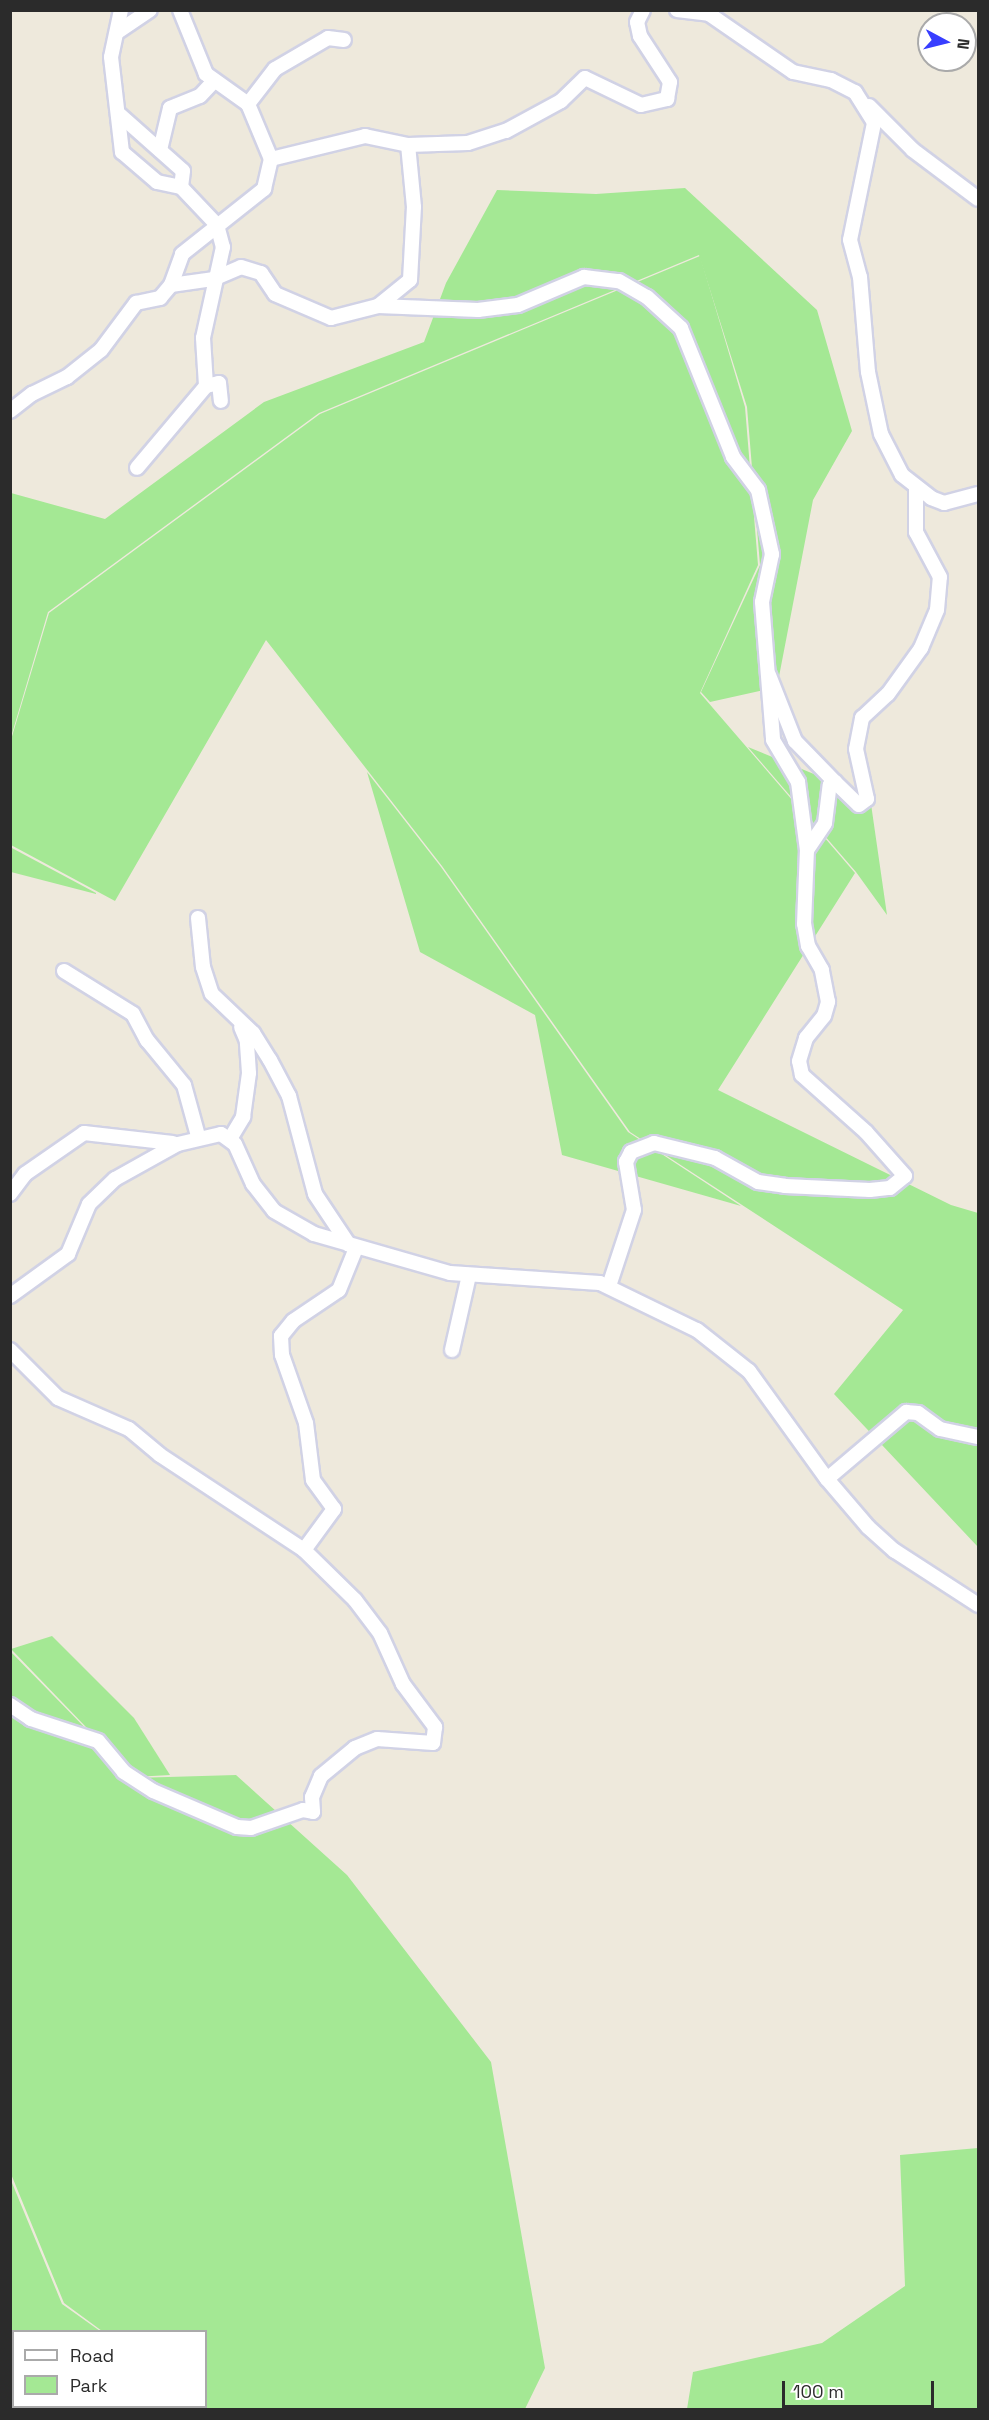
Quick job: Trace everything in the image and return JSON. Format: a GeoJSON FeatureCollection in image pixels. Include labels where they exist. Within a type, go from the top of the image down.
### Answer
{"type":"FeatureCollection","features":[{"type":"Feature","properties":{"kind":"street"},"geometry":{"type":"LineString","coordinates":[[121,10],[119,31],[111,57],[120,115],[122,152],[157,182],[181,187],[217,225],[223,247],[213,279],[216,291],[202,356],[206,386]]}},
{"type":"Feature","properties":{"kind":"street"},"geometry":{"type":"LineString","coordinates":[[119,31],[150,10]]}},
{"type":"Feature","properties":{"kind":"street"},"geometry":{"type":"LineString","coordinates":[[10,411],[32,394],[67,377],[100,350],[136,303],[160,298],[171,285],[182,254],[264,189],[271,159],[248,104],[213,82],[180,10]]}},
{"type":"Feature","properties":{"kind":"street"},"geometry":{"type":"LineString","coordinates":[[271,159],[365,136],[408,145],[468,143],[506,131],[561,101],[585,78],[641,105],[667,99],[670,82],[636,22],[644,10]]}},
{"type":"Feature","properties":{"kind":"street"},"geometry":{"type":"LineString","coordinates":[[676,10],[711,12],[793,72],[831,80],[855,92],[913,150],[978,198]]}},
{"type":"Feature","properties":{"kind":"street"},"geometry":{"type":"LineString","coordinates":[[248,104],[275,69],[328,38],[344,40]]}},
{"type":"Feature","properties":{"kind":"street"},"geometry":{"type":"LineString","coordinates":[[160,150],[170,108],[200,96],[213,82]]}},
{"type":"Feature","properties":{"kind":"street"},"geometry":{"type":"LineString","coordinates":[[855,92],[873,123],[850,240],[860,277],[868,372],[881,434],[902,475],[916,489],[944,503],[978,494]]}},
{"type":"Feature","properties":{"kind":"street"},"geometry":{"type":"LineString","coordinates":[[120,115],[183,171],[181,187]]}},
{"type":"Feature","properties":{"kind":"street"},"geometry":{"type":"LineString","coordinates":[[378,306],[410,280],[414,207],[408,145]]}},
{"type":"Feature","properties":{"kind":"street"},"geometry":{"type":"LineString","coordinates":[[171,285],[213,279],[241,267],[261,273],[275,294],[331,318],[378,306],[478,310],[518,306],[584,278],[619,281],[647,297],[681,328],[732,457],[758,490],[772,554],[762,602],[773,740],[798,782],[807,850],[804,924],[808,946],[822,970],[828,1002],[824,1016],[801,1049],[802,1075],[866,1132],[905,1176],[890,1188],[870,1190],[785,1186],[758,1182],[715,1158],[654,1143],[631,1152],[626,1162],[634,1210],[609,1286]]}},
{"type":"Feature","properties":{"kind":"street"},"geometry":{"type":"LineString","coordinates":[[136,468],[206,386],[219,383],[221,401]]}},
{"type":"Feature","properties":{"kind":"street"},"geometry":{"type":"LineString","coordinates":[[767,672],[778,691],[780,714],[795,741],[859,805],[864,804],[866,790],[856,749],[861,718],[888,694],[933,626],[940,577],[916,532],[916,489]]}},
{"type":"Feature","properties":{"kind":"street"},"geometry":{"type":"LineString","coordinates":[[807,850],[825,823],[826,789],[835,782]]}},
{"type":"Feature","properties":{"kind":"street"},"geometry":{"type":"LineString","coordinates":[[198,918],[209,987],[262,1045],[289,1096],[315,1194],[352,1247]]}},
{"type":"Feature","properties":{"kind":"street"},"geometry":{"type":"LineString","coordinates":[[64,971],[133,1014],[147,1040],[184,1085],[198,1136]]}},
{"type":"Feature","properties":{"kind":"street"},"geometry":{"type":"LineString","coordinates":[[230,1139],[243,1117],[249,1073],[248,1041],[234,1016]]}},
{"type":"Feature","properties":{"kind":"street"},"geometry":{"type":"LineString","coordinates":[[10,1194],[25,1174],[84,1133],[178,1144]]}},
{"type":"Feature","properties":{"kind":"street"},"geometry":{"type":"LineString","coordinates":[[10,1296],[68,1254],[94,1197],[133,1166],[178,1144],[198,1136],[215,1133],[230,1139],[253,1184],[274,1211],[304,1230],[352,1247],[469,1275],[576,1279],[609,1286],[697,1330],[740,1361],[827,1479],[889,1546],[978,1605]]}},
{"type":"Feature","properties":{"kind":"street"},"geometry":{"type":"LineString","coordinates":[[304,1550],[334,1509],[313,1480],[306,1423],[282,1355],[281,1336],[293,1321],[339,1290],[352,1247]]}},
{"type":"Feature","properties":{"kind":"street"},"geometry":{"type":"LineString","coordinates":[[452,1350],[469,1275]]}},
{"type":"Feature","properties":{"kind":"street"},"geometry":{"type":"LineString","coordinates":[[10,1350],[58,1398],[129,1429],[160,1455],[304,1550],[362,1608],[380,1633],[403,1684],[435,1728],[432,1743],[377,1739],[333,1763],[321,1776],[313,1812],[237,1827],[153,1791],[124,1772],[98,1741],[31,1719],[10,1705]]}},
{"type":"Feature","properties":{"kind":"street"},"geometry":{"type":"LineString","coordinates":[[827,1479],[906,1412],[918,1413],[940,1429],[978,1437]]}},
{"type":"Feature","properties":{"kind":"green space"},"geometry":{"type":"Polygon","coordinates":[[[685,188],[817,310],[852,431],[813,500],[777,687],[710,702],[701,692],[760,565],[747,407],[699,255],[319,413],[48,612],[11,737],[11,493],[105,519],[264,402],[424,342],[446,283],[497,190],[596,194],[685,188]]]}},
{"type":"Feature","properties":{"kind":"green space"},"geometry":{"type":"Polygon","coordinates":[[[700,256],[745,407],[758,565],[700,693],[855,873],[718,1090],[951,1205],[978,1213],[978,1547],[834,1394],[903,1310],[630,1132],[442,866],[266,640],[115,901],[11,845],[10,743],[49,613],[320,414],[700,256]]]}},
{"type":"Feature","properties":{"kind":"green space"},"geometry":{"type":"Polygon","coordinates":[[[748,747],[870,797],[887,915],[856,872],[748,747]]]}},
{"type":"Feature","properties":{"kind":"green space"},"geometry":{"type":"Polygon","coordinates":[[[367,772],[441,867],[628,1132],[741,1206],[562,1155],[535,1015],[420,952],[367,772]]]}},
{"type":"Feature","properties":{"kind":"green space"},"geometry":{"type":"Polygon","coordinates":[[[10,847],[96,893],[96,894],[11,872],[10,847]]]}},
{"type":"Feature","properties":{"kind":"green space"},"geometry":{"type":"Polygon","coordinates":[[[52,1636],[134,1718],[170,1775],[134,1777],[11,1649],[52,1636]]]}},
{"type":"Feature","properties":{"kind":"green space"},"geometry":{"type":"Polygon","coordinates":[[[10,1651],[134,1778],[236,1775],[347,1875],[491,2062],[545,2368],[525,2409],[209,2409],[207,2408],[207,2330],[101,2330],[64,2303],[11,2174],[10,1651]]]}},
{"type":"Feature","properties":{"kind":"green space"},"geometry":{"type":"Polygon","coordinates":[[[978,2148],[978,2409],[687,2409],[693,2372],[822,2343],[905,2286],[900,2155],[978,2148]]]}},
{"type":"Feature","properties":{"kind":"green space"},"geometry":{"type":"Polygon","coordinates":[[[10,2178],[62,2304],[99,2330],[12,2330],[12,2408],[206,2409],[11,2409],[10,2178]]]}}]}
